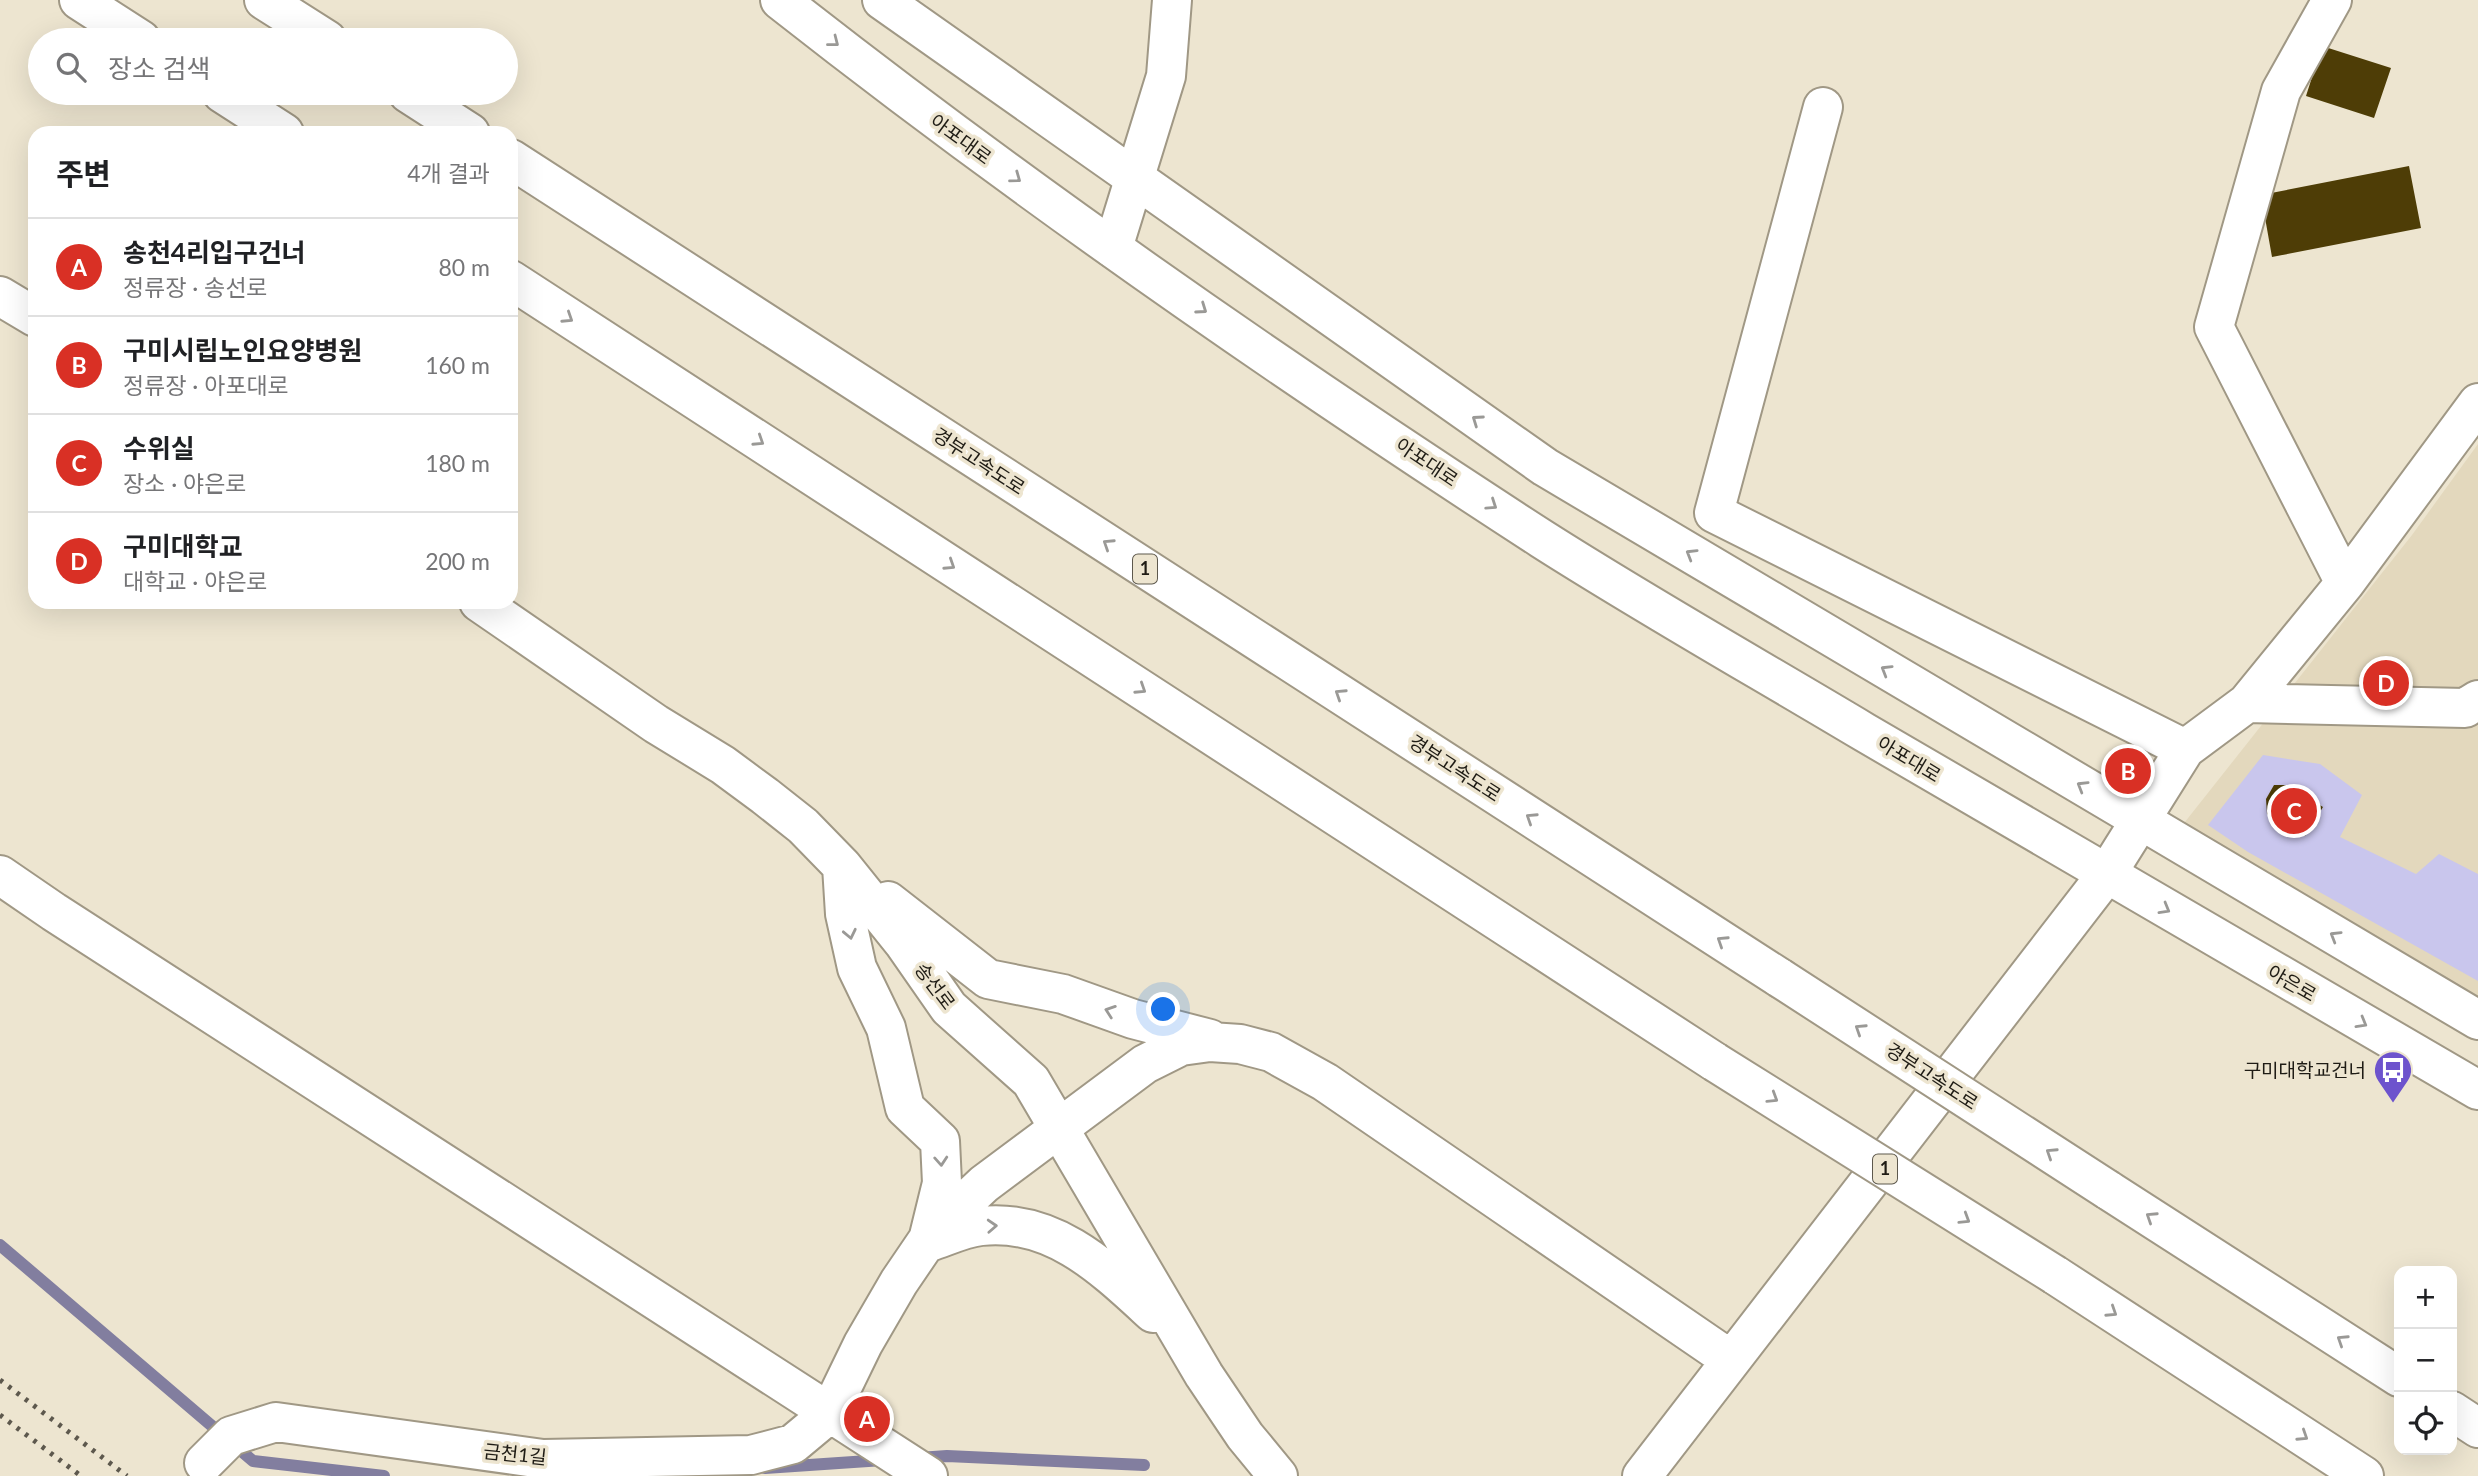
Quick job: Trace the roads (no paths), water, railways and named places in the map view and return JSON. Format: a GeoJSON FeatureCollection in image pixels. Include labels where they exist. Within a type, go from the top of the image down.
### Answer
{"type":"FeatureCollection","features":[{"type":"Feature","properties":{"kind":"main road"},"geometry":{"type":"LineString","coordinates":[[79,0],[122,28]]}},
{"type":"Feature","properties":{"kind":"main road"},"geometry":{"type":"LineString","coordinates":[[264,0],[308,28]]}},
{"type":"Feature","properties":{"kind":"main road","name":"아포대로"},"geometry":{"type":"LineString","coordinates":[[780,0],[901,96],[1113,248],[1298,376],[1545,540],[2106,875]]}},
{"type":"Feature","properties":{"kind":"main road"},"geometry":{"type":"LineString","coordinates":[[882,0],[1545,467],[2478,1020]]}},
{"type":"Feature","properties":{"kind":"main road"},"geometry":{"type":"LineString","coordinates":[[1113,248],[1166,76],[1172,0]]}},
{"type":"Feature","properties":{"kind":"main road"},"geometry":{"type":"LineString","coordinates":[[2332,0],[2281,91],[2214,327],[2345,583]]}},
{"type":"Feature","properties":{"kind":"main road"},"geometry":{"type":"LineString","coordinates":[[241,105],[273,126]]}},
{"type":"Feature","properties":{"kind":"main road"},"geometry":{"type":"LineString","coordinates":[[427,105],[459,126]]}},
{"type":"Feature","properties":{"kind":"main road"},"geometry":{"type":"LineString","coordinates":[[1824,107],[1714,513],[2185,749]]}},
{"type":"Feature","properties":{"kind":"main road","name":"경부고속도로"},"geometry":{"type":"LineString","coordinates":[[518,164],[2394,1374]]}},
{"type":"Feature","properties":{"kind":"main road","name":"1"},"geometry":{"type":"LineString","coordinates":[[518,285],[1715,1062],[2055,1275],[2364,1476]]}},
{"type":"Feature","properties":{"kind":"main road"},"geometry":{"type":"LineString","coordinates":[[0,296],[28,313]]}},
{"type":"Feature","properties":{"kind":"main road"},"geometry":{"type":"LineString","coordinates":[[1642,1476],[2106,875],[2185,749],[2247,703],[2345,583],[2478,403]]}},
{"type":"Feature","properties":{"kind":"main road","name":"송선로"},"geometry":{"type":"LineString","coordinates":[[489,609],[656,724],[723,765],[803,826],[842,866],[903,942],[949,1007],[1031,1081],[1183,1340],[1245,1436],[1278,1476]]}},
{"type":"Feature","properties":{"kind":"main road"},"geometry":{"type":"LineString","coordinates":[[2247,703],[2465,708],[2478,701]]}},
{"type":"Feature","properties":{"kind":"main road"},"geometry":{"type":"LineString","coordinates":[[842,866],[988,979],[1063,994],[1133,1019],[1223,1043]]}},
{"type":"Feature","properties":{"kind":"main road"},"geometry":{"type":"LineString","coordinates":[[842,866],[845,914],[857,968],[886,1028],[905,1108],[940,1142],[942,1183],[927,1242]]}},
{"type":"Feature","properties":{"kind":"main road"},"geometry":{"type":"LineString","coordinates":[[0,875],[928,1476]]}},
{"type":"Feature","properties":{"kind":"main road","name":"야은로"},"geometry":{"type":"LineString","coordinates":[[2106,875],[2478,1090]]}},
{"type":"Feature","properties":{"kind":"main road"},"geometry":{"type":"LineString","coordinates":[[829,1414],[863,1344],[899,1282],[933,1232],[984,1184],[1145,1064],[1181,1046],[1223,1043],[1240,1044],[1271,1052],[1325,1082],[1731,1360]]}},
{"type":"Feature","properties":{"kind":"main road"},"geometry":{"type":"LineString","coordinates":[[927,1242],[978,1226],[1006,1225],[1054,1237],[1101,1264],[1183,1340]]}},
{"type":"Feature","properties":{"kind":"main road","name":"금천1길"},"geometry":{"type":"LineString","coordinates":[[204,1463],[231,1436],[276,1422],[543,1459],[751,1455],[793,1444],[829,1414]]}},
{"type":"Feature","properties":{"kind":"main road"},"geometry":{"type":"LineString","coordinates":[[2457,1414],[2478,1428]]}},
{"type":"Feature","properties":{"kind":"waterway"},"geometry":{"type":"LineString","coordinates":[[0,1245],[253,1461],[384,1476]]}},
{"type":"Feature","properties":{"kind":"waterway"},"geometry":{"type":"LineString","coordinates":[[919,1458],[947,1456],[1144,1465]]}},
{"type":"Feature","properties":{"kind":"waterway"},"geometry":{"type":"LineString","coordinates":[[765,1468],[883,1460]]}},
{"type":"Feature","properties":{"kind":"railway"},"geometry":{"type":"LineString","coordinates":[[0,1380],[127,1476]]}},
{"type":"Feature","properties":{"kind":"railway"},"geometry":{"type":"LineString","coordinates":[[0,1415],[81,1476]]}},
{"type":"Feature","properties":{"kind":"place","name":"구미대학교"},"geometry":{"type":"Point","coordinates":[2386,683]}},
{"type":"Feature","properties":{"kind":"place","name":"구미시립노인요양병원"},"geometry":{"type":"Point","coordinates":[2128,771]}},
{"type":"Feature","properties":{"kind":"place","name":"수위실"},"geometry":{"type":"Point","coordinates":[2294,811]}},
{"type":"Feature","properties":{"kind":"place","name":"구미대학교건너"},"geometry":{"type":"Point","coordinates":[2393,1104]}},
{"type":"Feature","properties":{"kind":"place","name":"송천4리입구건너"},"geometry":{"type":"Point","coordinates":[867,1419]}}]}
